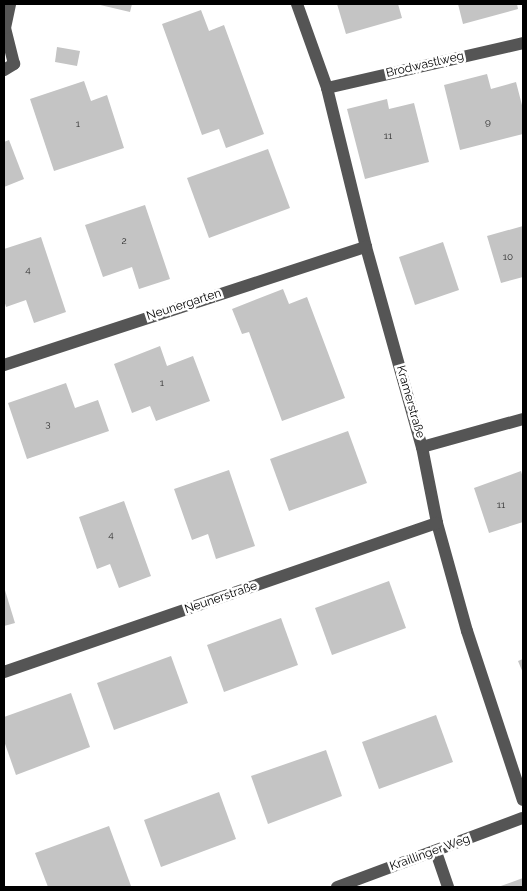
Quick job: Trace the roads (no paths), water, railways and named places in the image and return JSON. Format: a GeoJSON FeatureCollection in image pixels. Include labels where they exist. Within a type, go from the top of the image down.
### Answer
{"type":"FeatureCollection","features":[{"type":"Feature","properties":{"kind":"street"},"geometry":{"type":"LineString","coordinates":[[4,70],[14,64],[5,28],[10,4]]}},
{"type":"Feature","properties":{"kind":"street","name":"Kramerstraße"},"geometry":{"type":"LineString","coordinates":[[296,4],[327,88],[366,247],[422,447],[437,523],[467,631],[523,800]]}},
{"type":"Feature","properties":{"kind":"street","name":"Brodwastlweg"},"geometry":{"type":"LineString","coordinates":[[327,88],[523,43]]}},
{"type":"Feature","properties":{"kind":"street","name":"Neunergarten"},"geometry":{"type":"LineString","coordinates":[[4,365],[366,247]]}},
{"type":"Feature","properties":{"kind":"street"},"geometry":{"type":"LineString","coordinates":[[422,447],[523,419]]}},
{"type":"Feature","properties":{"kind":"street","name":"Neunerstraße"},"geometry":{"type":"LineString","coordinates":[[4,672],[437,523]]}},
{"type":"Feature","properties":{"kind":"street","name":"Kraillinger Weg"},"geometry":{"type":"LineString","coordinates":[[337,887],[436,852],[523,818]]}},
{"type":"Feature","properties":{"kind":"street"},"geometry":{"type":"LineString","coordinates":[[436,852],[448,887]]}}]}
